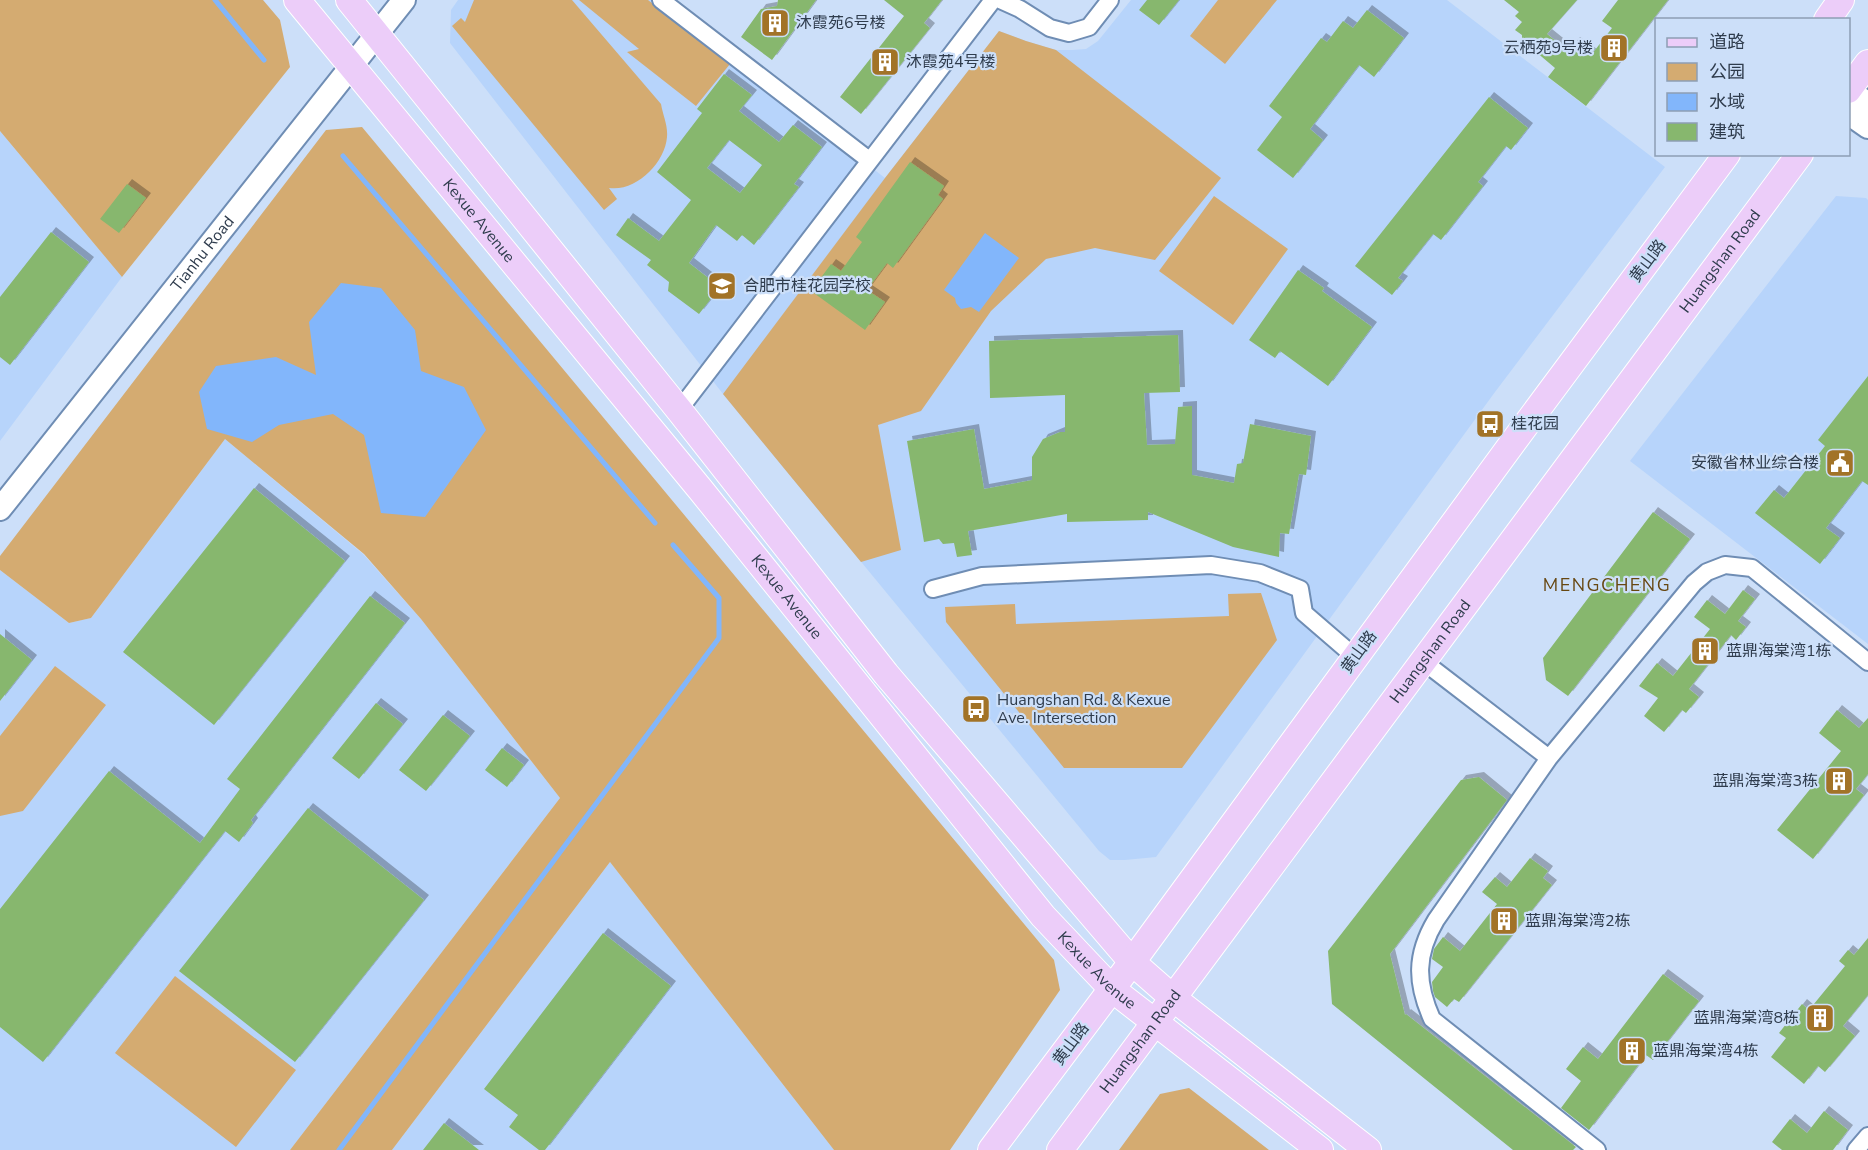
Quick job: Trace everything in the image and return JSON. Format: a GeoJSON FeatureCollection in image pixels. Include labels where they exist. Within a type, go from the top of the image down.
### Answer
{"type":"FeatureCollection","features":[{"type":"Feature","properties":{"kind":"main road","name":"Kexue Avenue"},"geometry":{"type":"LineString","coordinates":[[297,0],[700,489],[1043,916],[1112,989],[1320,1150]]}},
{"type":"Feature","properties":{"kind":"main road","name":"Kexue Avenue"},"geometry":{"type":"LineString","coordinates":[[349,0],[679,410],[886,674],[1132,962],[1173,998],[1368,1150]]}},
{"type":"Feature","properties":{"kind":"main road"},"geometry":{"type":"LineString","coordinates":[[1828,18],[1841,0]]}},
{"type":"Feature","properties":{"kind":"main road"},"geometry":{"type":"LineString","coordinates":[[1850,87],[1868,63]]}},
{"type":"Feature","properties":{"kind":"main road","name":"黄山路"},"geometry":{"type":"LineString","coordinates":[[991,1150],[1726,156]]}},
{"type":"Feature","properties":{"kind":"main road","name":"Huangshan Road"},"geometry":{"type":"LineString","coordinates":[[1060,1150],[1799,156]]}},
{"type":"Feature","properties":{"kind":"street","name":"Tianhu Road"},"geometry":{"type":"LineString","coordinates":[[0,509],[404,0]]}},
{"type":"Feature","properties":{"kind":"street"},"geometry":{"type":"LineString","coordinates":[[661,0],[869,160]]}},
{"type":"Feature","properties":{"kind":"street"},"geometry":{"type":"LineString","coordinates":[[679,410],[993,0]]}},
{"type":"Feature","properties":{"kind":"street"},"geometry":{"type":"LineString","coordinates":[[1000,0],[1020,9],[1050,28],[1069,33],[1089,27],[1110,0]]}},
{"type":"Feature","properties":{"kind":"street"},"geometry":{"type":"LineString","coordinates":[[1850,91],[1868,104]]}},
{"type":"Feature","properties":{"kind":"street"},"geometry":{"type":"LineString","coordinates":[[1850,114],[1868,127]]}},
{"type":"Feature","properties":{"kind":"street"},"geometry":{"type":"LineString","coordinates":[[933,589],[982,576],[1211,565],[1260,573],[1300,589],[1304,614],[1355,657]]}},
{"type":"Feature","properties":{"kind":"street"},"geometry":{"type":"LineString","coordinates":[[1597,1150],[1432,1019],[1423,999],[1419,981],[1425,938],[1549,758],[1695,583],[1707,572],[1725,565],[1752,568],[1868,662]]}},
{"type":"Feature","properties":{"kind":"street"},"geometry":{"type":"LineString","coordinates":[[1424,662],[1549,758]]}},
{"type":"Feature","properties":{"kind":"street"},"geometry":{"type":"LineString","coordinates":[[1856,1150],[1868,1136]]}},
{"type":"Feature","properties":{"kind":"shaded area"},"geometry":{"type":"Polygon","coordinates":[[[458,0],[656,0],[885,178],[999,31],[1056,50],[1072,50],[1086,49],[1098,41],[1131,0],[1447,0],[1665,167],[1495,392],[1156,857],[1110,860],[1099,851],[723,394],[450,43],[451,10],[458,0]]]}},
{"type":"Feature","properties":{"kind":"shaded area"},"geometry":{"type":"Polygon","coordinates":[[[0,131],[122,277],[0,441],[0,131]]]}},
{"type":"Feature","properties":{"kind":"shaded area"},"geometry":{"type":"Polygon","coordinates":[[[1836,196],[1868,200],[1868,644],[1630,461],[1836,196]]]}},
{"type":"Feature","properties":{"kind":"shaded area"},"geometry":{"type":"Polygon","coordinates":[[[225,439],[363,554],[421,619],[560,798],[290,1150],[0,1150],[0,570],[69,623],[91,618],[225,439]]]}},
{"type":"Feature","properties":{"kind":"shaded area"},"geometry":{"type":"Polygon","coordinates":[[[610,862],[834,1150],[392,1150],[610,862]]]}},
{"type":"Feature","properties":{"kind":"green space"},"geometry":{"type":"Polygon","coordinates":[[[0,0],[263,0],[280,20],[290,67],[122,277],[0,131],[0,0]]]}},
{"type":"Feature","properties":{"kind":"green space"},"geometry":{"type":"Polygon","coordinates":[[[474,0],[572,0],[661,104],[667,137],[661,156],[655,166],[639,180],[619,188],[609,188],[617,199],[604,210],[452,26],[461,18],[465,22],[474,0]]]}},
{"type":"Feature","properties":{"kind":"green space"},"geometry":{"type":"Polygon","coordinates":[[[579,0],[648,0],[730,64],[696,106],[627,52],[639,49],[579,0]]]}},
{"type":"Feature","properties":{"kind":"green space"},"geometry":{"type":"Polygon","coordinates":[[[1218,0],[1277,0],[1225,64],[1190,36],[1218,0]]]}},
{"type":"Feature","properties":{"kind":"green space"},"geometry":{"type":"Polygon","coordinates":[[[999,31],[1056,50],[1221,178],[1155,260],[1095,248],[1046,259],[991,311],[921,411],[878,425],[901,550],[861,562],[723,394],[999,31]]]}},
{"type":"Feature","properties":{"kind":"green space"},"geometry":{"type":"Polygon","coordinates":[[[362,127],[1054,960],[1060,990],[950,1150],[834,1150],[610,862],[392,1150],[290,1150],[560,798],[421,619],[364,554],[225,439],[91,618],[69,623],[0,570],[0,556],[326,130],[362,127]]]}},
{"type":"Feature","properties":{"kind":"green space"},"geometry":{"type":"Polygon","coordinates":[[[1214,196],[1288,249],[1233,325],[1159,271],[1214,196]]]}},
{"type":"Feature","properties":{"kind":"green space"},"geometry":{"type":"Polygon","coordinates":[[[1261,593],[1277,640],[1182,768],[1064,768],[946,622],[945,607],[1015,604],[1016,624],[1229,616],[1228,594],[1261,593]]]}},
{"type":"Feature","properties":{"kind":"green space"},"geometry":{"type":"Polygon","coordinates":[[[55,666],[106,705],[23,811],[0,816],[0,736],[55,666]]]}},
{"type":"Feature","properties":{"kind":"green space"},"geometry":{"type":"Polygon","coordinates":[[[175,976],[296,1070],[236,1147],[115,1053],[175,976]]]}},
{"type":"Feature","properties":{"kind":"green space"},"geometry":{"type":"Polygon","coordinates":[[[1189,1088],[1269,1150],[1119,1150],[1160,1094],[1189,1088]]]}},
{"type":"Feature","properties":{"kind":"water"},"geometry":{"type":"Polygon","coordinates":[[[985,233],[1019,258],[979,312],[971,307],[961,309],[955,298],[944,290],[985,233]]]}},
{"type":"Feature","properties":{"kind":"water"},"geometry":{"type":"Polygon","coordinates":[[[341,283],[381,288],[415,330],[421,371],[464,387],[486,430],[425,517],[381,513],[364,435],[333,414],[279,425],[252,442],[207,429],[199,392],[216,366],[276,357],[316,375],[309,322],[341,283]]]}},
{"type":"Feature","properties":{"kind":"building","name":"沐霞苑6号楼"},"geometry":{"type":"Polygon","coordinates":[[[778,0],[816,0],[772,60],[741,37],[761,9],[777,6],[778,0]]]}},
{"type":"Feature","properties":{"kind":"building","name":"沐霞苑4号楼"},"geometry":{"type":"Polygon","coordinates":[[[884,0],[942,0],[924,23],[930,28],[861,114],[840,97],[904,16],[884,0]]]}},
{"type":"Feature","properties":{"kind":"building"},"geometry":{"type":"Polygon","coordinates":[[[1147,0],[1179,0],[1159,25],[1139,10],[1147,0]]]}},
{"type":"Feature","properties":{"kind":"building","name":"云栖苑9号楼"},"geometry":{"type":"Polygon","coordinates":[[[1504,0],[1577,0],[1547,34],[1568,51],[1575,42],[1592,54],[1612,28],[1602,21],[1618,0],[1668,0],[1586,106],[1548,77],[1555,68],[1522,40],[1522,35],[1515,30],[1522,22],[1515,16],[1519,12],[1504,0]]]}},
{"type":"Feature","properties":{"kind":"building"},"geometry":{"type":"Polygon","coordinates":[[[1367,10],[1404,38],[1374,77],[1359,65],[1310,129],[1323,140],[1293,178],[1257,150],[1282,117],[1269,106],[1321,38],[1327,42],[1343,21],[1353,28],[1367,10]]]}},
{"type":"Feature","properties":{"kind":"building"},"geometry":{"type":"Polygon","coordinates":[[[724,74],[752,95],[739,111],[779,142],[793,125],[822,147],[794,184],[799,187],[754,245],[742,235],[737,241],[716,225],[689,263],[720,287],[699,314],[668,291],[669,282],[647,265],[651,260],[616,235],[628,218],[659,241],[691,200],[657,172],[702,113],[697,109],[724,74]],[[729,140],[707,168],[740,193],[762,165],[729,140]]]}},
{"type":"Feature","properties":{"kind":"building"},"geometry":{"type":"Polygon","coordinates":[[[1489,97],[1528,128],[1511,150],[1506,146],[1478,182],[1483,186],[1441,240],[1433,234],[1398,278],[1403,281],[1392,295],[1355,266],[1489,97]]]}},
{"type":"Feature","properties":{"kind":"building"},"geometry":{"type":"Polygon","coordinates":[[[910,162],[944,186],[938,195],[943,199],[893,268],[887,263],[867,290],[885,302],[865,330],[811,291],[831,264],[841,271],[862,242],[856,237],[910,162]]]}},
{"type":"Feature","properties":{"kind":"building"},"geometry":{"type":"Polygon","coordinates":[[[127,184],[146,198],[119,233],[100,219],[127,184]]]}},
{"type":"Feature","properties":{"kind":"building"},"geometry":{"type":"Polygon","coordinates":[[[51,232],[89,262],[10,365],[0,357],[0,297],[51,232]]]}},
{"type":"Feature","properties":{"kind":"building"},"geometry":{"type":"Polygon","coordinates":[[[1298,270],[1324,288],[1322,291],[1372,327],[1328,386],[1280,351],[1275,358],[1249,340],[1298,270]]]}},
{"type":"Feature","properties":{"kind":"building"},"geometry":{"type":"Polygon","coordinates":[[[1178,335],[1180,392],[1144,393],[1147,445],[1175,444],[1178,407],[1192,406],[1192,475],[1234,483],[1237,464],[1243,463],[1250,424],[1311,436],[1306,475],[1299,474],[1289,534],[1280,533],[1279,557],[1233,547],[1148,512],[1148,520],[1067,522],[1067,514],[968,531],[972,555],[957,557],[954,543],[943,544],[939,539],[924,542],[907,441],[974,429],[984,489],[1032,480],[1032,457],[1043,439],[1065,432],[1065,395],[990,398],[989,341],[1178,335]]]}},
{"type":"Feature","properties":{"kind":"building","name":"安徽省林业综合楼"},"geometry":{"type":"Polygon","coordinates":[[[1868,376],[1868,485],[1862,481],[1826,528],[1840,538],[1820,564],[1755,513],[1774,490],[1784,498],[1825,446],[1818,440],[1868,376]]]}},
{"type":"Feature","properties":{"kind":"building"},"geometry":{"type":"Polygon","coordinates":[[[254,488],[345,561],[214,725],[123,652],[254,488]]]}},
{"type":"Feature","properties":{"kind":"building"},"geometry":{"type":"Polygon","coordinates":[[[1653,512],[1690,539],[1568,696],[1546,680],[1543,658],[1653,512]]]}},
{"type":"Feature","properties":{"kind":"building","name":"蓝鼎海棠湾1栋"},"geometry":{"type":"Polygon","coordinates":[[[1743,590],[1755,599],[1738,621],[1746,627],[1736,640],[1731,635],[1689,689],[1699,697],[1686,713],[1682,710],[1664,732],[1644,716],[1658,698],[1639,686],[1657,663],[1673,676],[1710,629],[1694,617],[1707,600],[1725,614],[1743,590]]]}},
{"type":"Feature","properties":{"kind":"building"},"geometry":{"type":"Polygon","coordinates":[[[370,596],[405,623],[251,820],[253,823],[239,842],[225,831],[43,1062],[0,1027],[0,909],[109,771],[200,843],[240,789],[227,779],[370,596]]]}},
{"type":"Feature","properties":{"kind":"building"},"geometry":{"type":"Polygon","coordinates":[[[0,634],[32,660],[0,701],[0,634]]]}},
{"type":"Feature","properties":{"kind":"building"},"geometry":{"type":"Polygon","coordinates":[[[376,703],[403,724],[359,779],[332,758],[376,703]]]}},
{"type":"Feature","properties":{"kind":"building","name":"蓝鼎海棠湾3栋"},"geometry":{"type":"Polygon","coordinates":[[[1837,710],[1859,728],[1868,718],[1868,774],[1856,789],[1864,795],[1813,859],[1777,830],[1841,751],[1819,733],[1837,710]]]}},
{"type":"Feature","properties":{"kind":"building"},"geometry":{"type":"Polygon","coordinates":[[[443,715],[470,736],[426,791],[399,770],[443,715]]]}},
{"type":"Feature","properties":{"kind":"building"},"geometry":{"type":"Polygon","coordinates":[[[502,748],[524,765],[507,787],[485,770],[502,748]]]}},
{"type":"Feature","properties":{"kind":"building"},"geometry":{"type":"Polygon","coordinates":[[[1479,777],[1507,800],[1390,954],[1405,1015],[1576,1147],[1573,1150],[1513,1150],[1332,1004],[1328,951],[1461,780],[1479,777]]]}},
{"type":"Feature","properties":{"kind":"building"},"geometry":{"type":"Polygon","coordinates":[[[308,808],[424,900],[295,1062],[179,971],[308,808]]]}},
{"type":"Feature","properties":{"kind":"building","name":"蓝鼎海棠湾2栋"},"geometry":{"type":"Polygon","coordinates":[[[1530,858],[1548,871],[1543,878],[1552,885],[1459,1002],[1454,999],[1447,1007],[1435,997],[1433,991],[1432,982],[1443,967],[1432,959],[1434,949],[1443,937],[1460,951],[1497,904],[1482,892],[1495,877],[1507,887],[1530,858]]]}},
{"type":"Feature","properties":{"kind":"building"},"geometry":{"type":"Polygon","coordinates":[[[603,933],[671,986],[545,1150],[539,1150],[509,1127],[518,1115],[484,1089],[603,933]]]}},
{"type":"Feature","properties":{"kind":"building","name":"蓝鼎海棠湾8栋"},"geometry":{"type":"Polygon","coordinates":[[[1868,938],[1868,995],[1843,1026],[1855,1036],[1825,1072],[1818,1066],[1804,1084],[1771,1057],[1786,1038],[1779,1033],[1802,1004],[1809,1010],[1845,966],[1839,961],[1848,950],[1854,955],[1868,938]]]}},
{"type":"Feature","properties":{"kind":"building","name":"蓝鼎海棠湾4栋"},"geometry":{"type":"Polygon","coordinates":[[[1663,974],[1699,1001],[1653,1060],[1646,1055],[1589,1130],[1561,1108],[1581,1081],[1566,1069],[1583,1047],[1598,1059],[1663,974]]]}},
{"type":"Feature","properties":{"kind":"building"},"geometry":{"type":"Polygon","coordinates":[[[1824,1111],[1848,1130],[1833,1150],[1782,1150],[1772,1142],[1790,1119],[1807,1133],[1824,1111]]]}},
{"type":"Feature","properties":{"kind":"building"},"geometry":{"type":"Polygon","coordinates":[[[444,1123],[479,1150],[423,1150],[444,1123]]]}},
{"type":"Feature","properties":{"kind":"waterway"},"geometry":{"type":"LineString","coordinates":[[215,0],[264,60]]}},
{"type":"Feature","properties":{"kind":"waterway"},"geometry":{"type":"LineString","coordinates":[[343,156],[655,523]]}},
{"type":"Feature","properties":{"kind":"waterway"},"geometry":{"type":"LineString","coordinates":[[339,1150],[719,638],[719,598],[673,545]]}},
{"type":"Feature","properties":{"kind":"place","name":"沐霞苑6号楼"},"geometry":{"type":"Point","coordinates":[775,23]}},
{"type":"Feature","properties":{"kind":"place","name":"云栖苑9号楼"},"geometry":{"type":"Point","coordinates":[1614,48]}},
{"type":"Feature","properties":{"kind":"place","name":"沐霞苑4号楼"},"geometry":{"type":"Point","coordinates":[885,62]}},
{"type":"Feature","properties":{"kind":"place","name":"合肥市桂花园学校"},"geometry":{"type":"Point","coordinates":[722,286]}},
{"type":"Feature","properties":{"kind":"place","name":"桂花园"},"geometry":{"type":"Point","coordinates":[1490,424]}},
{"type":"Feature","properties":{"kind":"place","name":"安徽省林业综合楼"},"geometry":{"type":"Point","coordinates":[1840,463]}},
{"type":"Feature","properties":{"kind":"place","name":"蓝鼎海棠湾1栋"},"geometry":{"type":"Point","coordinates":[1705,651]}},
{"type":"Feature","properties":{"kind":"place","name":"Huangshan Rd. & Kexue Ave. Intersection"},"geometry":{"type":"Point","coordinates":[976,709]}},
{"type":"Feature","properties":{"kind":"place","name":"蓝鼎海棠湾3栋"},"geometry":{"type":"Point","coordinates":[1839,781]}},
{"type":"Feature","properties":{"kind":"place","name":"蓝鼎海棠湾2栋"},"geometry":{"type":"Point","coordinates":[1504,921]}},
{"type":"Feature","properties":{"kind":"place","name":"蓝鼎海棠湾8栋"},"geometry":{"type":"Point","coordinates":[1820,1018]}},
{"type":"Feature","properties":{"kind":"place","name":"蓝鼎海棠湾4栋"},"geometry":{"type":"Point","coordinates":[1632,1051]}},
{"type":"Feature","properties":{"kind":"district","name":"MENGCHENG"},"geometry":{"type":"Point","coordinates":[1607,585]}}]}
